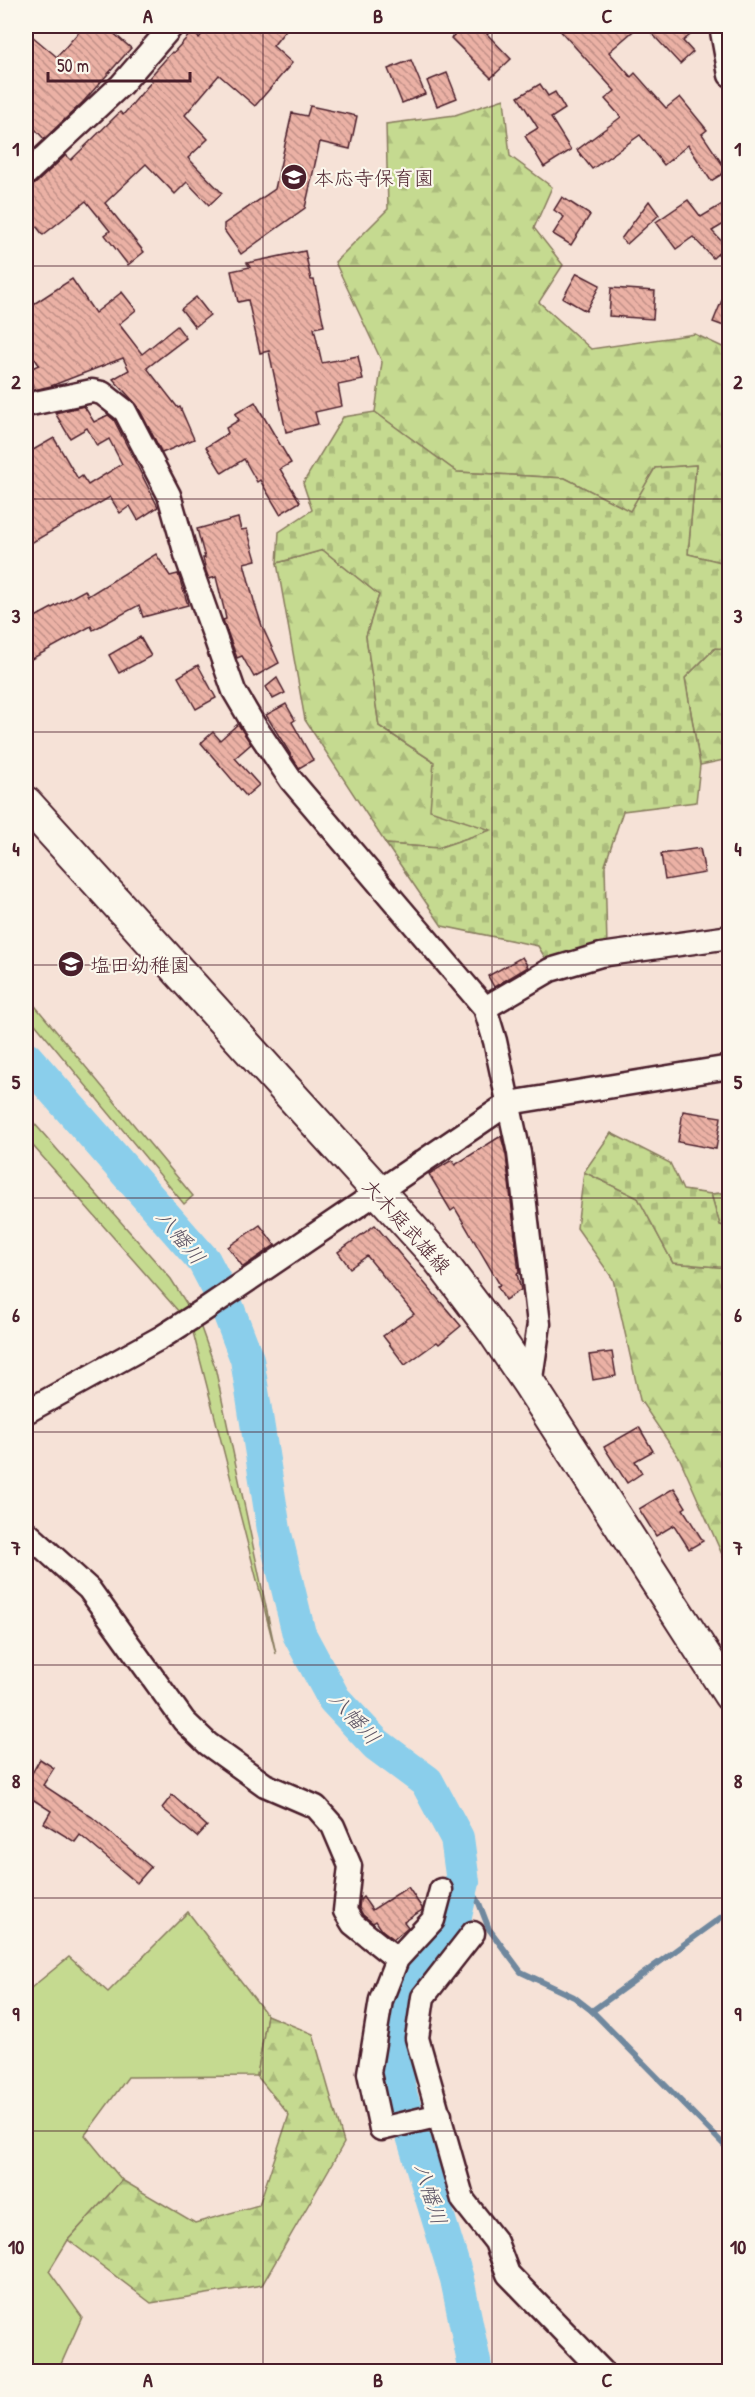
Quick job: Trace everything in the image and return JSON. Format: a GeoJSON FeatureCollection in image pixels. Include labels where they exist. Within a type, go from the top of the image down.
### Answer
{"type":"FeatureCollection","features":[{"type":"Feature","properties":{"kind":"main road","name":"大木庭武雄線"},"geometry":{"type":"LineString","coordinates":[[26,803],[435,1254],[492,1329],[530,1385],[729,1695]]}},
{"type":"Feature","properties":{"kind":"street"},"geometry":{"type":"LineString","coordinates":[[26,174],[121,85],[172,26]]}},
{"type":"Feature","properties":{"kind":"street"},"geometry":{"type":"LineString","coordinates":[[721,26],[729,75]]}},
{"type":"Feature","properties":{"kind":"street"},"geometry":{"type":"LineString","coordinates":[[26,405],[92,391],[102,393],[125,411],[169,495],[187,558],[234,691],[291,780],[485,1008],[495,1041],[519,1153],[539,1324],[530,1385]]}},
{"type":"Feature","properties":{"kind":"street"},"geometry":{"type":"LineString","coordinates":[[485,1008],[550,970],[601,955],[729,937]]}},
{"type":"Feature","properties":{"kind":"street"},"geometry":{"type":"LineString","coordinates":[[26,1412],[162,1337],[198,1314],[509,1103],[729,1067]]}},
{"type":"Feature","properties":{"kind":"street"},"geometry":{"type":"LineString","coordinates":[[26,1532],[89,1589],[184,1721],[208,1744],[265,1785],[316,1807],[333,1826],[350,1866],[345,1911],[352,1924],[397,1959]]}},
{"type":"Feature","properties":{"kind":"street"},"geometry":{"type":"LineString","coordinates":[[440,2115],[381,2129],[369,2073],[381,2000],[397,1959],[433,1920],[441,1890]]}},
{"type":"Feature","properties":{"kind":"street"},"geometry":{"type":"LineString","coordinates":[[473,1933],[423,1997],[417,2038],[463,2200],[496,2242],[508,2274],[603,2372]]}},
{"type":"Feature","properties":{"kind":"green space"},"geometry":{"type":"Polygon","coordinates":[[[504,99],[510,156],[552,187],[534,228],[563,265],[539,302],[591,349],[695,334],[729,350],[729,564],[688,554],[696,465],[655,468],[631,512],[565,478],[457,472],[375,412],[382,362],[335,262],[388,209],[386,124],[455,115],[504,99]]]}},
{"type":"Feature","properties":{"kind":"green space"},"geometry":{"type":"Polygon","coordinates":[[[375,412],[457,472],[565,478],[630,511],[655,468],[696,465],[688,554],[729,564],[729,649],[715,648],[685,678],[700,765],[696,802],[623,811],[605,865],[607,947],[547,961],[538,946],[442,926],[386,844],[438,848],[491,830],[430,810],[434,762],[379,726],[366,636],[379,595],[323,550],[277,563],[279,532],[312,510],[303,483],[343,417],[375,412]]]}},
{"type":"Feature","properties":{"kind":"green space"},"geometry":{"type":"Polygon","coordinates":[[[323,550],[379,595],[366,636],[379,726],[434,762],[492,830],[438,848],[386,844],[305,720],[277,563],[323,550]]]}},
{"type":"Feature","properties":{"kind":"green space"},"geometry":{"type":"Polygon","coordinates":[[[715,648],[729,649],[729,759],[700,765],[685,678],[715,648]]]}},
{"type":"Feature","properties":{"kind":"green space"},"geometry":{"type":"Polygon","coordinates":[[[26,995],[193,1196],[184,1204],[26,1013],[26,995]]]}},
{"type":"Feature","properties":{"kind":"green space"},"geometry":{"type":"Polygon","coordinates":[[[26,1114],[171,1279],[200,1325],[215,1367],[276,1654],[193,1332],[179,1312],[26,1138],[26,1114]]]}},
{"type":"Feature","properties":{"kind":"green space"},"geometry":{"type":"Polygon","coordinates":[[[611,1133],[670,1163],[683,1190],[711,1194],[720,1225],[729,1227],[729,1268],[673,1263],[638,1198],[584,1172],[611,1133]]]}},
{"type":"Feature","properties":{"kind":"green space"},"geometry":{"type":"Polygon","coordinates":[[[584,1172],[638,1198],[673,1263],[729,1268],[729,1565],[725,1561],[680,1459],[640,1400],[613,1279],[577,1228],[584,1172]]]}},
{"type":"Feature","properties":{"kind":"green space"},"geometry":{"type":"Polygon","coordinates":[[[729,1192],[729,1227],[720,1226],[711,1194],[729,1192]]]}},
{"type":"Feature","properties":{"kind":"green space"},"geometry":{"type":"Polygon","coordinates":[[[188,1912],[267,2015],[257,2076],[128,2077],[85,2135],[122,2180],[68,2240],[49,2271],[82,2317],[58,2371],[26,2372],[26,1992],[69,1957],[108,1992],[188,1912]]]}},
{"type":"Feature","properties":{"kind":"green space"},"geometry":{"type":"Polygon","coordinates":[[[267,2015],[313,2034],[344,2143],[262,2285],[151,2303],[68,2240],[122,2180],[195,2223],[259,2205],[289,2115],[257,2076],[267,2015]]]}},
{"type":"Feature","properties":{"kind":"building"},"geometry":{"type":"Polygon","coordinates":[[[84,26],[105,26],[131,48],[83,102],[44,139],[26,119],[26,44],[32,36],[57,57],[84,26]]]}},
{"type":"Feature","properties":{"kind":"building"},"geometry":{"type":"Polygon","coordinates":[[[209,26],[289,26],[273,46],[292,63],[255,106],[219,75],[185,115],[208,139],[188,158],[222,193],[209,205],[187,182],[175,194],[146,164],[105,203],[144,252],[128,265],[105,235],[110,231],[86,201],[43,235],[26,213],[26,188],[35,184],[66,155],[71,160],[120,112],[123,115],[152,81],[149,78],[172,52],[192,32],[199,38],[209,26]]]}},
{"type":"Feature","properties":{"kind":"building"},"geometry":{"type":"Polygon","coordinates":[[[464,26],[496,26],[487,34],[511,59],[491,78],[451,38],[464,26]]]}},
{"type":"Feature","properties":{"kind":"building"},"geometry":{"type":"Polygon","coordinates":[[[556,26],[639,26],[609,52],[631,77],[635,73],[666,108],[680,97],[707,130],[702,134],[727,171],[711,181],[688,145],[664,165],[640,135],[592,169],[577,150],[621,117],[605,99],[615,91],[556,26]]]}},
{"type":"Feature","properties":{"kind":"building"},"geometry":{"type":"Polygon","coordinates":[[[645,26],[701,26],[683,41],[693,52],[680,64],[645,26]]]}},
{"type":"Feature","properties":{"kind":"building"},"geometry":{"type":"Polygon","coordinates":[[[411,60],[425,94],[402,103],[388,69],[411,60]]]}},
{"type":"Feature","properties":{"kind":"building"},"geometry":{"type":"Polygon","coordinates":[[[447,73],[457,98],[437,106],[427,81],[447,73]]]}},
{"type":"Feature","properties":{"kind":"building"},"geometry":{"type":"Polygon","coordinates":[[[540,84],[548,96],[555,92],[565,109],[551,118],[571,150],[544,167],[525,136],[538,128],[518,97],[540,84]]]}},
{"type":"Feature","properties":{"kind":"building"},"geometry":{"type":"Polygon","coordinates":[[[310,106],[357,116],[350,149],[320,142],[305,208],[241,254],[224,230],[224,224],[275,189],[292,113],[307,116],[310,106]]]}},
{"type":"Feature","properties":{"kind":"building"},"geometry":{"type":"Polygon","coordinates":[[[562,197],[590,215],[571,245],[553,234],[564,217],[554,210],[562,197]]]}},
{"type":"Feature","properties":{"kind":"building"},"geometry":{"type":"Polygon","coordinates":[[[688,200],[701,217],[729,200],[729,221],[712,231],[726,246],[713,258],[693,237],[676,249],[656,222],[688,200]]]}},
{"type":"Feature","properties":{"kind":"building"},"geometry":{"type":"Polygon","coordinates":[[[649,201],[659,215],[627,244],[621,239],[649,201]]]}},
{"type":"Feature","properties":{"kind":"building"},"geometry":{"type":"Polygon","coordinates":[[[305,251],[324,326],[314,328],[322,363],[358,356],[363,380],[338,385],[342,406],[315,412],[318,424],[286,432],[269,351],[260,353],[248,300],[238,302],[231,271],[250,267],[247,263],[305,251]]]}},
{"type":"Feature","properties":{"kind":"building"},"geometry":{"type":"Polygon","coordinates":[[[577,273],[600,285],[586,311],[563,298],[577,273]]]}},
{"type":"Feature","properties":{"kind":"building"},"geometry":{"type":"Polygon","coordinates":[[[72,279],[95,313],[122,292],[136,310],[119,324],[142,354],[177,326],[186,338],[147,368],[178,408],[180,407],[194,439],[162,453],[137,405],[113,379],[129,370],[123,358],[51,386],[34,390],[27,370],[39,365],[26,345],[26,309],[72,279]]]}},
{"type":"Feature","properties":{"kind":"building"},"geometry":{"type":"Polygon","coordinates":[[[729,283],[729,328],[713,322],[729,283]]]}},
{"type":"Feature","properties":{"kind":"building"},"geometry":{"type":"Polygon","coordinates":[[[611,288],[655,291],[653,319],[609,316],[611,288]]]}},
{"type":"Feature","properties":{"kind":"building"},"geometry":{"type":"Polygon","coordinates":[[[196,297],[210,315],[195,327],[181,309],[196,297]]]}},
{"type":"Feature","properties":{"kind":"building"},"geometry":{"type":"Polygon","coordinates":[[[255,402],[291,463],[280,469],[300,502],[280,514],[260,480],[257,482],[244,459],[222,473],[206,447],[228,433],[226,428],[239,420],[235,414],[255,402]]]}},
{"type":"Feature","properties":{"kind":"building"},"geometry":{"type":"Polygon","coordinates":[[[84,406],[94,422],[108,415],[114,420],[158,507],[138,520],[130,506],[120,513],[110,497],[26,546],[26,454],[54,438],[78,479],[82,476],[88,485],[122,464],[109,439],[97,446],[87,428],[70,438],[55,413],[84,406]]]}},
{"type":"Feature","properties":{"kind":"building"},"geometry":{"type":"Polygon","coordinates":[[[238,518],[241,530],[247,529],[256,560],[244,563],[254,601],[262,626],[279,663],[254,677],[242,656],[237,658],[223,620],[226,619],[216,577],[209,579],[197,529],[238,518]]]}},
{"type":"Feature","properties":{"kind":"building"},"geometry":{"type":"Polygon","coordinates":[[[156,554],[170,576],[178,574],[188,605],[143,617],[139,605],[93,630],[91,626],[26,662],[26,622],[85,590],[88,596],[156,554]]]}},
{"type":"Feature","properties":{"kind":"building"},"geometry":{"type":"Polygon","coordinates":[[[140,637],[151,656],[119,673],[109,655],[140,637]]]}},
{"type":"Feature","properties":{"kind":"building"},"geometry":{"type":"Polygon","coordinates":[[[198,665],[216,698],[196,709],[178,677],[198,665]]]}},
{"type":"Feature","properties":{"kind":"building"},"geometry":{"type":"Polygon","coordinates":[[[277,678],[285,693],[273,699],[266,687],[277,678]]]}},
{"type":"Feature","properties":{"kind":"building"},"geometry":{"type":"Polygon","coordinates":[[[286,704],[295,720],[292,722],[313,760],[299,768],[266,715],[286,704]]]}},
{"type":"Feature","properties":{"kind":"building"},"geometry":{"type":"Polygon","coordinates":[[[238,724],[251,744],[235,758],[259,785],[246,796],[201,743],[213,732],[220,740],[238,724]]]}},
{"type":"Feature","properties":{"kind":"building"},"geometry":{"type":"Polygon","coordinates":[[[700,848],[705,873],[665,880],[661,854],[700,848]]]}},
{"type":"Feature","properties":{"kind":"building"},"geometry":{"type":"Polygon","coordinates":[[[522,957],[528,967],[494,987],[488,976],[522,957]]]}},
{"type":"Feature","properties":{"kind":"building"},"geometry":{"type":"Polygon","coordinates":[[[683,1111],[721,1117],[716,1149],[678,1142],[683,1111]]]}},
{"type":"Feature","properties":{"kind":"building"},"geometry":{"type":"Polygon","coordinates":[[[501,1136],[506,1155],[519,1273],[517,1274],[521,1290],[505,1300],[497,1286],[500,1285],[455,1208],[451,1211],[429,1174],[452,1160],[455,1165],[501,1136]]]}},
{"type":"Feature","properties":{"kind":"building"},"geometry":{"type":"Polygon","coordinates":[[[260,1225],[275,1245],[243,1267],[228,1247],[260,1225]]]}},
{"type":"Feature","properties":{"kind":"building"},"geometry":{"type":"Polygon","coordinates":[[[375,1225],[461,1326],[439,1344],[437,1342],[405,1365],[383,1336],[414,1314],[367,1256],[350,1268],[338,1252],[375,1225]]]}},
{"type":"Feature","properties":{"kind":"building"},"geometry":{"type":"Polygon","coordinates":[[[612,1352],[616,1376],[593,1380],[589,1355],[612,1352]]]}},
{"type":"Feature","properties":{"kind":"building"},"geometry":{"type":"Polygon","coordinates":[[[639,1427],[653,1451],[635,1461],[642,1473],[627,1483],[604,1447],[639,1427]]]}},
{"type":"Feature","properties":{"kind":"building"},"geometry":{"type":"Polygon","coordinates":[[[674,1488],[686,1507],[683,1509],[703,1541],[689,1549],[674,1525],[656,1536],[639,1509],[674,1488]]]}},
{"type":"Feature","properties":{"kind":"building"},"geometry":{"type":"Polygon","coordinates":[[[40,1759],[54,1768],[43,1785],[92,1817],[151,1867],[137,1883],[80,1835],[75,1842],[44,1823],[51,1811],[26,1795],[26,1784],[40,1759]]]}},
{"type":"Feature","properties":{"kind":"building"},"geometry":{"type":"Polygon","coordinates":[[[172,1795],[207,1826],[197,1837],[162,1808],[172,1795]]]}},
{"type":"Feature","properties":{"kind":"building"},"geometry":{"type":"Polygon","coordinates":[[[408,1887],[422,1910],[404,1922],[408,1927],[394,1939],[382,1930],[376,1921],[373,1923],[363,1915],[359,1908],[360,1900],[363,1897],[372,1910],[408,1887]]]}},
{"type":"Feature","properties":{"kind":"waterway","name":"八幡川"},"geometry":{"type":"LineString","coordinates":[[26,1058],[204,1261],[224,1299],[247,1359],[274,1530],[299,1634],[334,1699],[376,1744],[427,1782],[457,1838],[463,1882],[454,1920],[409,1983],[395,2017],[398,2087],[457,2279],[476,2372]]}},
{"type":"Feature","properties":{"kind":"waterway"},"geometry":{"type":"LineString","coordinates":[[463,1882],[479,1903],[489,1929],[521,1972],[574,1997],[592,2011],[730,2151]]}},
{"type":"Feature","properties":{"kind":"waterway"},"geometry":{"type":"LineString","coordinates":[[592,2011],[730,1911]]}},
{"type":"Feature","properties":{"kind":"place","name":"本応寺保育園"},"geometry":{"type":"Point","coordinates":[294,177]}},
{"type":"Feature","properties":{"kind":"place","name":"塩田幼稚園"},"geometry":{"type":"Point","coordinates":[71,964]}}]}
